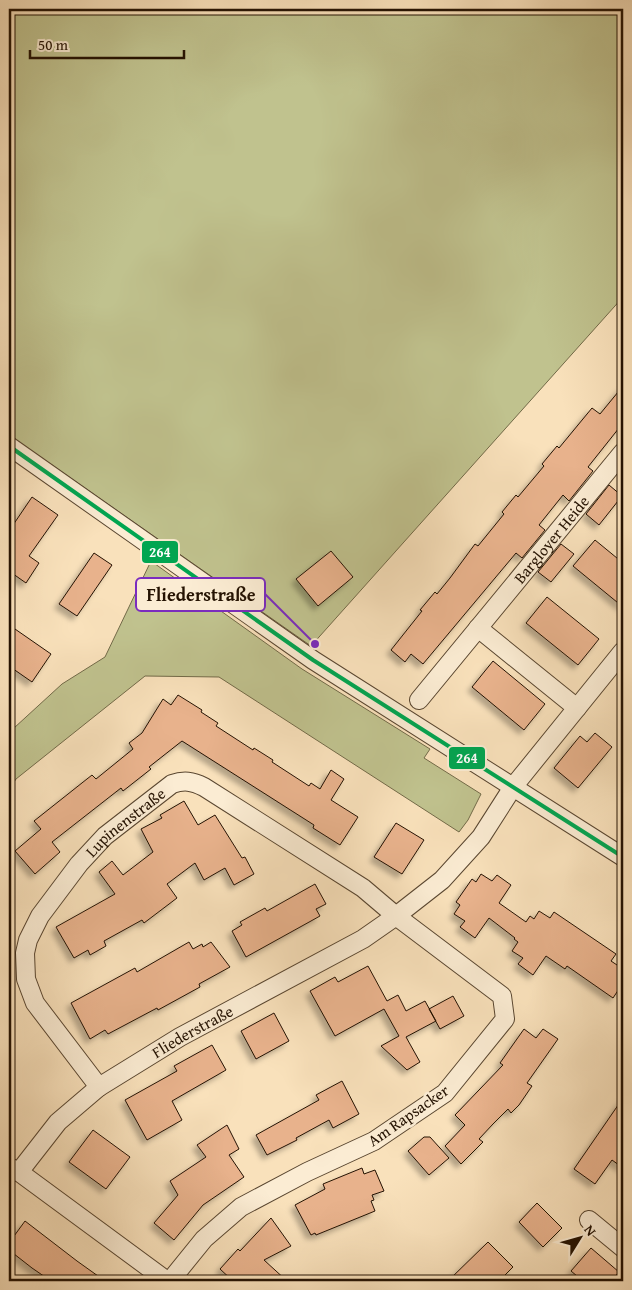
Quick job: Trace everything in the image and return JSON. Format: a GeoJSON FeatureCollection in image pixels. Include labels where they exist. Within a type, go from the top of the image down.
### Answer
{"type":"FeatureCollection","features":[{"type":"Feature","properties":{"kind":"street"},"geometry":{"type":"LineString","coordinates":[[9,446],[309,657],[623,857]]}},
{"type":"Feature","properties":{"kind":"street","name":"Bargloyer Heide"},"geometry":{"type":"LineString","coordinates":[[419,700],[623,452]]}},
{"type":"Feature","properties":{"kind":"street"},"geometry":{"type":"LineString","coordinates":[[478,628],[577,708]]}},
{"type":"Feature","properties":{"kind":"street"},"geometry":{"type":"LineString","coordinates":[[513,787],[623,652]]}},
{"type":"Feature","properties":{"kind":"street","name":"Lupinenstraße"},"geometry":{"type":"LineString","coordinates":[[99,1087],[35,1003],[30,992],[26,973],[25,953],[28,940],[40,916],[79,864],[105,836],[172,784],[188,781],[204,787],[363,888],[396,916]]}},
{"type":"Feature","properties":{"kind":"street","name":"Fliederstraße"},"geometry":{"type":"LineString","coordinates":[[169,1281],[14,1170],[58,1122],[99,1087],[180,1037],[363,939],[396,916],[442,880],[481,837],[513,787]]}},
{"type":"Feature","properties":{"kind":"street","name":"Am Rapsacker"},"geometry":{"type":"LineString","coordinates":[[169,1281],[204,1239],[241,1207],[306,1172],[374,1141],[445,1093],[505,1019],[502,996],[396,916]]}},
{"type":"Feature","properties":{"kind":"street"},"geometry":{"type":"LineString","coordinates":[[589,1220],[623,1248]]}},
{"type":"Feature","properties":{"kind":"green space"},"geometry":{"type":"Polygon","coordinates":[[[9,9],[623,9],[623,297],[311,646],[9,435],[9,9]]]}},
{"type":"Feature","properties":{"kind":"green space"},"geometry":{"type":"Polygon","coordinates":[[[151,561],[302,669],[430,749],[424,758],[481,794],[468,820],[459,832],[219,677],[145,676],[16,779],[9,790],[9,725],[14,728],[62,684],[105,657],[151,561]]]}},
{"type":"Feature","properties":{"kind":"building"},"geometry":{"type":"Polygon","coordinates":[[[623,386],[623,423],[588,467],[593,471],[569,501],[563,495],[539,525],[545,530],[522,558],[516,553],[423,664],[411,654],[405,662],[391,650],[422,611],[420,610],[435,592],[437,594],[475,544],[478,546],[504,514],[502,512],[516,495],[518,497],[544,466],[542,464],[557,446],[559,448],[592,408],[600,414],[623,386]]]}},
{"type":"Feature","properties":{"kind":"building"},"geometry":{"type":"Polygon","coordinates":[[[609,485],[622,496],[599,525],[586,514],[609,485]]]}},
{"type":"Feature","properties":{"kind":"building"},"geometry":{"type":"Polygon","coordinates":[[[32,497],[58,515],[29,556],[39,563],[26,583],[9,571],[9,531],[32,497]]]}},
{"type":"Feature","properties":{"kind":"building"},"geometry":{"type":"Polygon","coordinates":[[[595,540],[623,563],[623,607],[573,566],[595,540]]]}},
{"type":"Feature","properties":{"kind":"building"},"geometry":{"type":"Polygon","coordinates":[[[561,544],[574,554],[551,582],[538,572],[561,544]]]}},
{"type":"Feature","properties":{"kind":"building"},"geometry":{"type":"Polygon","coordinates":[[[331,551],[353,577],[318,606],[296,579],[331,551]]]}},
{"type":"Feature","properties":{"kind":"building"},"geometry":{"type":"Polygon","coordinates":[[[94,553],[112,565],[77,616],[59,604],[94,553]]]}},
{"type":"Feature","properties":{"kind":"building"},"geometry":{"type":"Polygon","coordinates":[[[547,597],[599,639],[578,665],[526,623],[547,597]]]}},
{"type":"Feature","properties":{"kind":"building"},"geometry":{"type":"Polygon","coordinates":[[[15,629],[51,654],[32,682],[9,666],[9,639],[15,629]]]}},
{"type":"Feature","properties":{"kind":"building"},"geometry":{"type":"Polygon","coordinates":[[[493,661],[545,704],[524,730],[472,687],[493,661]]]}},
{"type":"Feature","properties":{"kind":"building"},"geometry":{"type":"Polygon","coordinates":[[[178,695],[218,723],[216,726],[253,750],[254,748],[273,760],[272,762],[309,786],[311,783],[320,789],[331,770],[344,779],[331,800],[358,817],[340,845],[313,828],[314,825],[182,741],[123,791],[121,788],[52,842],[60,852],[35,874],[15,851],[41,829],[34,821],[92,775],[96,779],[133,749],[129,743],[142,733],[163,699],[171,705],[178,695]]]}},
{"type":"Feature","properties":{"kind":"building"},"geometry":{"type":"Polygon","coordinates":[[[595,733],[612,747],[578,788],[554,768],[580,736],[587,742],[595,733]]]}},
{"type":"Feature","properties":{"kind":"building"},"geometry":{"type":"Polygon","coordinates":[[[184,801],[198,825],[215,815],[242,858],[245,857],[254,874],[234,885],[225,868],[204,880],[195,863],[167,884],[177,898],[144,923],[142,920],[104,941],[106,946],[90,955],[88,950],[74,958],[56,927],[115,894],[99,872],[112,861],[123,875],[153,852],[141,829],[162,818],[160,815],[184,801]]]}},
{"type":"Feature","properties":{"kind":"building"},"geometry":{"type":"Polygon","coordinates":[[[396,823],[424,840],[402,874],[374,857],[396,823]]]}},
{"type":"Feature","properties":{"kind":"building"},"geometry":{"type":"Polygon","coordinates":[[[481,874],[492,881],[497,875],[511,885],[499,903],[526,922],[530,916],[534,919],[539,911],[550,918],[554,912],[616,954],[611,961],[623,969],[623,983],[613,998],[567,966],[565,969],[546,956],[533,975],[518,964],[523,958],[512,951],[518,942],[515,938],[489,918],[475,938],[460,927],[465,921],[454,914],[460,905],[456,902],[472,879],[476,882],[481,874]]]}},
{"type":"Feature","properties":{"kind":"building"},"geometry":{"type":"Polygon","coordinates":[[[315,884],[326,904],[316,909],[320,916],[246,957],[232,931],[242,925],[240,922],[265,908],[267,911],[315,884]]]}},
{"type":"Feature","properties":{"kind":"building"},"geometry":{"type":"Polygon","coordinates":[[[189,942],[193,949],[202,944],[203,947],[211,942],[230,967],[199,984],[200,987],[158,1010],[157,1008],[108,1034],[105,1030],[90,1039],[71,1003],[135,968],[137,972],[189,942]]]}},
{"type":"Feature","properties":{"kind":"building"},"geometry":{"type":"Polygon","coordinates":[[[368,966],[387,1001],[398,995],[406,1011],[425,1001],[436,1021],[406,1037],[420,1062],[407,1070],[381,1046],[399,1036],[384,1009],[335,1036],[310,991],[335,977],[338,982],[368,966]]]}},
{"type":"Feature","properties":{"kind":"building"},"geometry":{"type":"Polygon","coordinates":[[[453,996],[464,1016],[440,1029],[429,1009],[453,996]]]}},
{"type":"Feature","properties":{"kind":"building"},"geometry":{"type":"Polygon","coordinates":[[[274,1013],[289,1041],[256,1059],[241,1031],[274,1013]]]}},
{"type":"Feature","properties":{"kind":"building"},"geometry":{"type":"Polygon","coordinates":[[[524,1029],[536,1038],[543,1029],[558,1039],[527,1083],[532,1086],[519,1105],[511,1113],[508,1109],[493,1124],[479,1139],[483,1142],[461,1164],[445,1146],[465,1125],[455,1115],[503,1065],[500,1063],[524,1029]]]}},
{"type":"Feature","properties":{"kind":"building"},"geometry":{"type":"Polygon","coordinates":[[[212,1045],[226,1070],[172,1101],[182,1120],[147,1140],[125,1100],[177,1071],[174,1066],[212,1045]]]}},
{"type":"Feature","properties":{"kind":"building"},"geometry":{"type":"Polygon","coordinates":[[[342,1081],[359,1114],[333,1128],[329,1120],[296,1138],[297,1140],[267,1155],[256,1135],[319,1100],[316,1095],[342,1081]]]}},
{"type":"Feature","properties":{"kind":"building"},"geometry":{"type":"Polygon","coordinates":[[[623,1098],[623,1168],[612,1160],[595,1184],[574,1169],[623,1098]]]}},
{"type":"Feature","properties":{"kind":"building"},"geometry":{"type":"Polygon","coordinates":[[[227,1125],[239,1149],[229,1155],[244,1177],[203,1205],[174,1240],[154,1223],[178,1195],[170,1181],[206,1157],[197,1145],[227,1125]]]}},
{"type":"Feature","properties":{"kind":"building"},"geometry":{"type":"Polygon","coordinates":[[[93,1130],[130,1157],[106,1189],[69,1162],[93,1130]]]}},
{"type":"Feature","properties":{"kind":"building"},"geometry":{"type":"Polygon","coordinates":[[[424,1137],[430,1137],[449,1158],[429,1175],[408,1151],[424,1137]]]}},
{"type":"Feature","properties":{"kind":"building"},"geometry":{"type":"Polygon","coordinates":[[[362,1168],[364,1174],[375,1170],[384,1191],[372,1195],[374,1200],[371,1201],[375,1211],[316,1235],[315,1233],[311,1235],[295,1205],[325,1189],[323,1184],[362,1168]]]}},
{"type":"Feature","properties":{"kind":"building"},"geometry":{"type":"Polygon","coordinates":[[[537,1203],[562,1228],[543,1247],[519,1222],[537,1203]]]}},
{"type":"Feature","properties":{"kind":"building"},"geometry":{"type":"Polygon","coordinates":[[[271,1218],[291,1246],[264,1260],[287,1281],[233,1281],[220,1269],[271,1218]]]}},
{"type":"Feature","properties":{"kind":"building"},"geometry":{"type":"Polygon","coordinates":[[[25,1221],[105,1281],[51,1281],[32,1268],[9,1250],[9,1243],[25,1221]]]}},
{"type":"Feature","properties":{"kind":"building"},"geometry":{"type":"Polygon","coordinates":[[[488,1242],[513,1267],[499,1281],[448,1281],[488,1242]]]}},
{"type":"Feature","properties":{"kind":"building"},"geometry":{"type":"Polygon","coordinates":[[[591,1248],[619,1272],[611,1281],[583,1281],[571,1271],[591,1248]]]}},
{"type":"Feature","properties":{"kind":"transit line","name":"264"},"geometry":{"type":"LineString","coordinates":[[9,446],[313,660],[623,857]]}},
{"type":"Feature","properties":{"kind":"place","name":"Fliederstraße"},"geometry":{"type":"Point","coordinates":[315,644]}}]}
